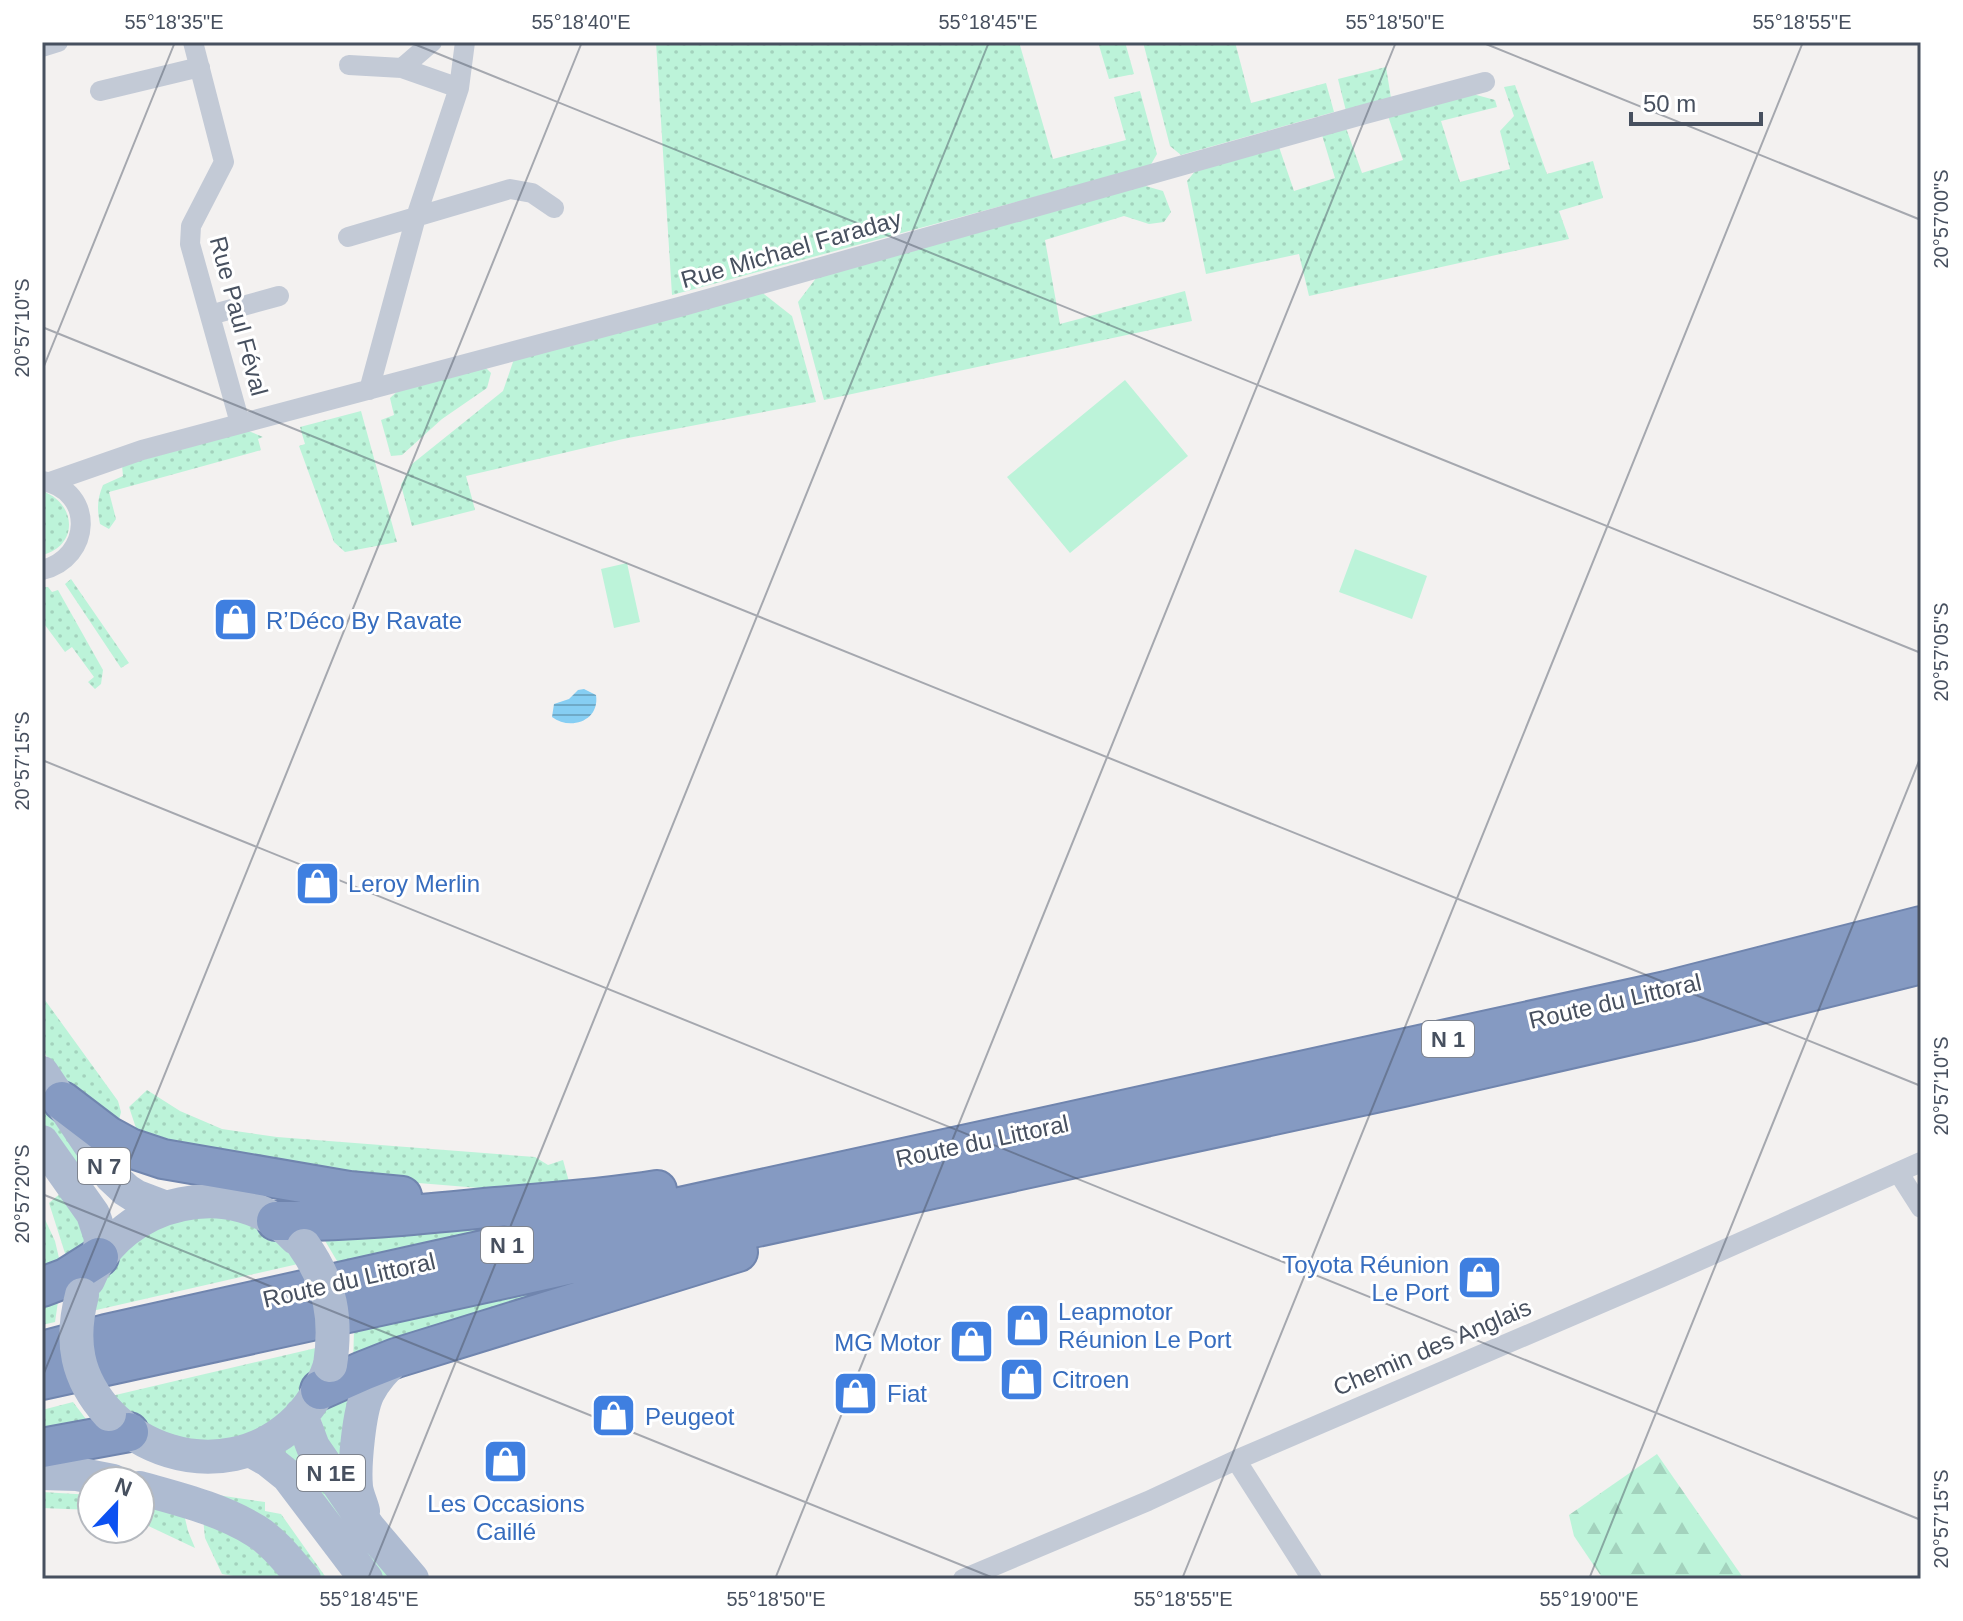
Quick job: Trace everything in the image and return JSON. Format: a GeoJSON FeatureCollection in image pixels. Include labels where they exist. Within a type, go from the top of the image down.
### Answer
{"type":"FeatureCollection","features":[{"type":"Feature","properties":{"kind":"highway","name":"Route du Littoral"},"geometry":{"type":"LineString","coordinates":[[42,1351],[188,1316],[1650,994],[1921,926]]}},
{"type":"Feature","properties":{"kind":"highway","name":"Route du Littoral"},"geometry":{"type":"LineString","coordinates":[[42,1380],[1573,1049],[1921,964]]}},
{"type":"Feature","properties":{"kind":"highway"},"geometry":{"type":"LineString","coordinates":[[52,1087],[108,1136],[130,1148],[179,1162],[349,1191],[528,1204]]}},
{"type":"Feature","properties":{"kind":"highway"},"geometry":{"type":"LineString","coordinates":[[276,1221],[407,1216],[618,1196],[972,1144]]}},
{"type":"Feature","properties":{"kind":"highway"},"geometry":{"type":"LineString","coordinates":[[317,1390],[396,1358],[966,1182]]}},
{"type":"Feature","properties":{"kind":"highway"},"geometry":{"type":"LineString","coordinates":[[42,1287],[66,1278],[99,1257]]}},
{"type":"Feature","properties":{"kind":"highway"},"geometry":{"type":"LineString","coordinates":[[42,1448],[119,1423]]}},
{"type":"Feature","properties":{"kind":"main road","name":"N 7"},"geometry":{"type":"LineString","coordinates":[[52,1087],[119,1184],[137,1197],[166,1208]]}},
{"type":"Feature","properties":{"kind":"main road","name":"N 7"},"geometry":{"type":"LineString","coordinates":[[42,1142],[93,1214],[101,1238],[99,1257]]}},
{"type":"Feature","properties":{"kind":"main road"},"geometry":{"type":"LineString","coordinates":[[195,1202],[226,1203],[276,1221],[304,1246],[324,1280],[331,1306],[333,1335],[317,1390],[277,1436],[250,1450],[214,1457],[180,1455],[145,1442],[119,1423],[92,1393],[79,1365],[75,1324],[82,1295],[99,1257],[121,1233],[152,1213],[195,1202]]}},
{"type":"Feature","properties":{"kind":"main road"},"geometry":{"type":"LineString","coordinates":[[368,1527],[356,1486],[363,1406],[368,1392],[396,1358]]}},
{"type":"Feature","properties":{"kind":"main road","name":"N 1E"},"geometry":{"type":"LineString","coordinates":[[317,1390],[313,1447],[368,1527],[412,1579]]}},
{"type":"Feature","properties":{"kind":"main road","name":"N 1E"},"geometry":{"type":"LineString","coordinates":[[250,1450],[278,1468],[299,1488],[366,1579]]}},
{"type":"Feature","properties":{"kind":"main road"},"geometry":{"type":"LineString","coordinates":[[42,1473],[76,1474]]}},
{"type":"Feature","properties":{"kind":"main road"},"geometry":{"type":"LineString","coordinates":[[156,1492],[197,1504],[257,1532],[304,1579]]}},
{"type":"Feature","properties":{"kind":"street"},"geometry":{"type":"LineString","coordinates":[[42,47],[58,42]]}},
{"type":"Feature","properties":{"kind":"street","name":"Rue Paul Féval"},"geometry":{"type":"LineString","coordinates":[[193,42],[224,159],[191,226],[190,244],[240,423]]}},
{"type":"Feature","properties":{"kind":"street"},"geometry":{"type":"LineString","coordinates":[[402,68],[432,42]]}},
{"type":"Feature","properties":{"kind":"street"},"geometry":{"type":"LineString","coordinates":[[369,390],[416,217],[459,88],[465,42]]}},
{"type":"Feature","properties":{"kind":"street"},"geometry":{"type":"LineString","coordinates":[[349,65],[402,68],[459,88]]}},
{"type":"Feature","properties":{"kind":"street"},"geometry":{"type":"LineString","coordinates":[[100,91],[200,67]]}},
{"type":"Feature","properties":{"kind":"street","name":"Rue Michael Faraday"},"geometry":{"type":"LineString","coordinates":[[46,481],[240,423],[698,302],[1485,82]]}},
{"type":"Feature","properties":{"kind":"street"},"geometry":{"type":"LineString","coordinates":[[348,237],[510,189],[532,193],[554,208]]}},
{"type":"Feature","properties":{"kind":"street"},"geometry":{"type":"LineString","coordinates":[[210,315],[279,296]]}},
{"type":"Feature","properties":{"kind":"street","name":"Rue Michael Faraday"},"geometry":{"type":"LineString","coordinates":[[71,498],[110,460]]}},
{"type":"Feature","properties":{"kind":"street"},"geometry":{"type":"LineString","coordinates":[[42,570],[68,557],[79,539],[81,521],[76,505],[65,491],[46,481]]}},
{"type":"Feature","properties":{"kind":"street","name":"Chemin des Anglais"},"geometry":{"type":"LineString","coordinates":[[963,1579],[1004,1571],[1236,1460],[1921,1162]]}},
{"type":"Feature","properties":{"kind":"street"},"geometry":{"type":"LineString","coordinates":[[1898,1172],[1921,1208]]}},
{"type":"Feature","properties":{"kind":"street"},"geometry":{"type":"LineString","coordinates":[[1236,1460],[1312,1579]]}},
{"type":"Feature","properties":{"kind":"green space"},"geometry":{"type":"Polygon","coordinates":[[[656,42],[1019,42],[1053,159],[1126,140],[1114,97],[1140,91],[1157,154],[1150,166],[672,295],[656,42]]]}},
{"type":"Feature","properties":{"kind":"green space"},"geometry":{"type":"Polygon","coordinates":[[[1098,42],[1125,42],[1134,74],[1109,79],[1098,42]]]}},
{"type":"Feature","properties":{"kind":"green space"},"geometry":{"type":"Polygon","coordinates":[[[1143,42],[1235,42],[1251,103],[1326,83],[1334,112],[1181,155],[1170,146],[1143,42]]]}},
{"type":"Feature","properties":{"kind":"green space"},"geometry":{"type":"Polygon","coordinates":[[[1386,67],[1391,98],[1346,111],[1338,79],[1386,67]]]}},
{"type":"Feature","properties":{"kind":"green space"},"geometry":{"type":"Polygon","coordinates":[[[1515,85],[1547,174],[1593,161],[1603,198],[1559,211],[1569,239],[1309,296],[1299,254],[1206,274],[1187,181],[1196,170],[1279,147],[1294,191],[1335,178],[1322,135],[1346,128],[1362,173],[1403,160],[1388,116],[1469,93],[1495,100],[1497,107],[1441,121],[1460,182],[1510,169],[1500,131],[1514,116],[1504,87],[1515,85]]]}},
{"type":"Feature","properties":{"kind":"green space"},"geometry":{"type":"Polygon","coordinates":[[[1142,185],[1163,191],[1171,212],[1164,222],[1149,224],[1124,216],[1045,240],[1060,324],[1185,291],[1192,321],[824,400],[798,302],[820,273],[1142,185]]]}},
{"type":"Feature","properties":{"kind":"green space"},"geometry":{"type":"Polygon","coordinates":[[[760,291],[792,316],[816,402],[623,439],[466,476],[475,510],[412,526],[401,485],[412,464],[503,391],[514,359],[760,291]]]}},
{"type":"Feature","properties":{"kind":"green space"},"geometry":{"type":"Polygon","coordinates":[[[483,365],[491,373],[487,388],[442,419],[402,455],[391,456],[381,420],[394,415],[390,398],[402,387],[483,365]]]}},
{"type":"Feature","properties":{"kind":"green space"},"geometry":{"type":"Polygon","coordinates":[[[1125,380],[1188,456],[1070,553],[1007,477],[1125,380]]]}},
{"type":"Feature","properties":{"kind":"green space"},"geometry":{"type":"Polygon","coordinates":[[[361,411],[397,542],[345,552],[334,542],[299,446],[305,444],[300,427],[361,411]]]}},
{"type":"Feature","properties":{"kind":"green space"},"geometry":{"type":"Polygon","coordinates":[[[246,430],[263,437],[258,439],[261,450],[109,492],[116,519],[109,529],[100,524],[98,504],[101,490],[103,485],[123,476],[122,465],[246,430]]]}},
{"type":"Feature","properties":{"kind":"green space"},"geometry":{"type":"Polygon","coordinates":[[[42,491],[62,505],[69,524],[63,543],[42,555],[42,491]]]}},
{"type":"Feature","properties":{"kind":"green space"},"geometry":{"type":"Polygon","coordinates":[[[1355,549],[1427,576],[1412,619],[1339,592],[1355,549]]]}},
{"type":"Feature","properties":{"kind":"green space"},"geometry":{"type":"Polygon","coordinates":[[[627,563],[640,622],[614,628],[601,569],[627,563]]]}},
{"type":"Feature","properties":{"kind":"green space"},"geometry":{"type":"Polygon","coordinates":[[[71,579],[129,663],[121,668],[65,584],[71,579]]]}},
{"type":"Feature","properties":{"kind":"green space"},"geometry":{"type":"Polygon","coordinates":[[[42,587],[48,587],[52,592],[58,590],[103,670],[101,684],[95,689],[88,682],[94,677],[72,647],[65,652],[42,621],[42,587]]]}},
{"type":"Feature","properties":{"kind":"green space"},"geometry":{"type":"Polygon","coordinates":[[[42,996],[118,1101],[121,1112],[119,1120],[82,1104],[42,1050],[42,996]]]}},
{"type":"Feature","properties":{"kind":"green space"},"geometry":{"type":"Polygon","coordinates":[[[147,1090],[180,1111],[222,1129],[277,1137],[535,1157],[548,1165],[563,1160],[571,1189],[517,1191],[333,1176],[140,1140],[129,1107],[147,1090]]]}},
{"type":"Feature","properties":{"kind":"green space"},"geometry":{"type":"Polygon","coordinates":[[[42,1096],[90,1162],[77,1170],[42,1121],[42,1096]]]}},
{"type":"Feature","properties":{"kind":"green space"},"geometry":{"type":"Polygon","coordinates":[[[62,1192],[80,1222],[86,1246],[84,1254],[70,1269],[49,1203],[62,1192]]]}},
{"type":"Feature","properties":{"kind":"green space"},"geometry":{"type":"Polygon","coordinates":[[[582,1208],[340,1266],[324,1239],[446,1231],[449,1225],[582,1208]]]}},
{"type":"Feature","properties":{"kind":"green space"},"geometry":{"type":"Polygon","coordinates":[[[42,1213],[55,1241],[62,1271],[42,1279],[42,1213]]]}},
{"type":"Feature","properties":{"kind":"green space"},"geometry":{"type":"Polygon","coordinates":[[[197,1215],[247,1222],[273,1235],[298,1264],[92,1311],[108,1265],[146,1230],[197,1215]]]}},
{"type":"Feature","properties":{"kind":"green space"},"geometry":{"type":"Polygon","coordinates":[[[617,1274],[353,1365],[354,1330],[617,1274]]]}},
{"type":"Feature","properties":{"kind":"green space"},"geometry":{"type":"Polygon","coordinates":[[[60,1288],[55,1322],[42,1325],[42,1295],[60,1288]]]}},
{"type":"Feature","properties":{"kind":"green space"},"geometry":{"type":"Polygon","coordinates":[[[316,1348],[311,1373],[293,1404],[266,1430],[228,1443],[160,1437],[107,1397],[316,1348]]]}},
{"type":"Feature","properties":{"kind":"green space"},"geometry":{"type":"Polygon","coordinates":[[[336,1387],[358,1400],[351,1472],[328,1448],[320,1416],[336,1387]]]}},
{"type":"Feature","properties":{"kind":"green space"},"geometry":{"type":"Polygon","coordinates":[[[73,1402],[92,1427],[42,1437],[42,1410],[73,1402]]]}},
{"type":"Feature","properties":{"kind":"green space"},"geometry":{"type":"Polygon","coordinates":[[[294,1436],[397,1579],[385,1579],[275,1449],[294,1436]]]}},
{"type":"Feature","properties":{"kind":"green space"},"geometry":{"type":"Polygon","coordinates":[[[1657,1454],[1744,1579],[1603,1579],[1574,1536],[1569,1515],[1657,1454]]]}},
{"type":"Feature","properties":{"kind":"green space"},"geometry":{"type":"Polygon","coordinates":[[[42,1492],[76,1494],[76,1509],[42,1508],[42,1492]]]}},
{"type":"Feature","properties":{"kind":"green space"},"geometry":{"type":"Polygon","coordinates":[[[204,1493],[265,1502],[265,1511],[281,1514],[327,1579],[315,1579],[204,1493]]]}},
{"type":"Feature","properties":{"kind":"green space"},"geometry":{"type":"Polygon","coordinates":[[[156,1508],[184,1514],[195,1548],[156,1530],[156,1508]]]}},
{"type":"Feature","properties":{"kind":"green space"},"geometry":{"type":"Polygon","coordinates":[[[203,1518],[219,1523],[291,1579],[250,1579],[222,1574],[205,1538],[203,1518]]]}},
{"type":"Feature","properties":{"kind":"water"},"geometry":{"type":"Polygon","coordinates":[[[584,689],[596,695],[596,704],[589,717],[567,723],[552,717],[554,704],[584,689]]]}},
{"type":"Feature","properties":{"kind":"place","name":"R’Déco By Ravate"},"geometry":{"type":"Point","coordinates":[235,620]}},
{"type":"Feature","properties":{"kind":"place","name":"Leroy Merlin"},"geometry":{"type":"Point","coordinates":[317,883]}},
{"type":"Feature","properties":{"kind":"place","name":"Toyota Réunion Le Port"},"geometry":{"type":"Point","coordinates":[1480,1278]}},
{"type":"Feature","properties":{"kind":"place","name":"Leapmotor Réunion Le Port"},"geometry":{"type":"Point","coordinates":[1027,1325]}},
{"type":"Feature","properties":{"kind":"place","name":"MG Motor"},"geometry":{"type":"Point","coordinates":[972,1342]}},
{"type":"Feature","properties":{"kind":"place","name":"Citroen"},"geometry":{"type":"Point","coordinates":[1021,1379]}},
{"type":"Feature","properties":{"kind":"place","name":"Fiat"},"geometry":{"type":"Point","coordinates":[856,1393]}},
{"type":"Feature","properties":{"kind":"place","name":"Peugeot"},"geometry":{"type":"Point","coordinates":[614,1416]}},
{"type":"Feature","properties":{"kind":"place","name":"Les Occasions Caillé"},"geometry":{"type":"Point","coordinates":[506,1461]}}]}
